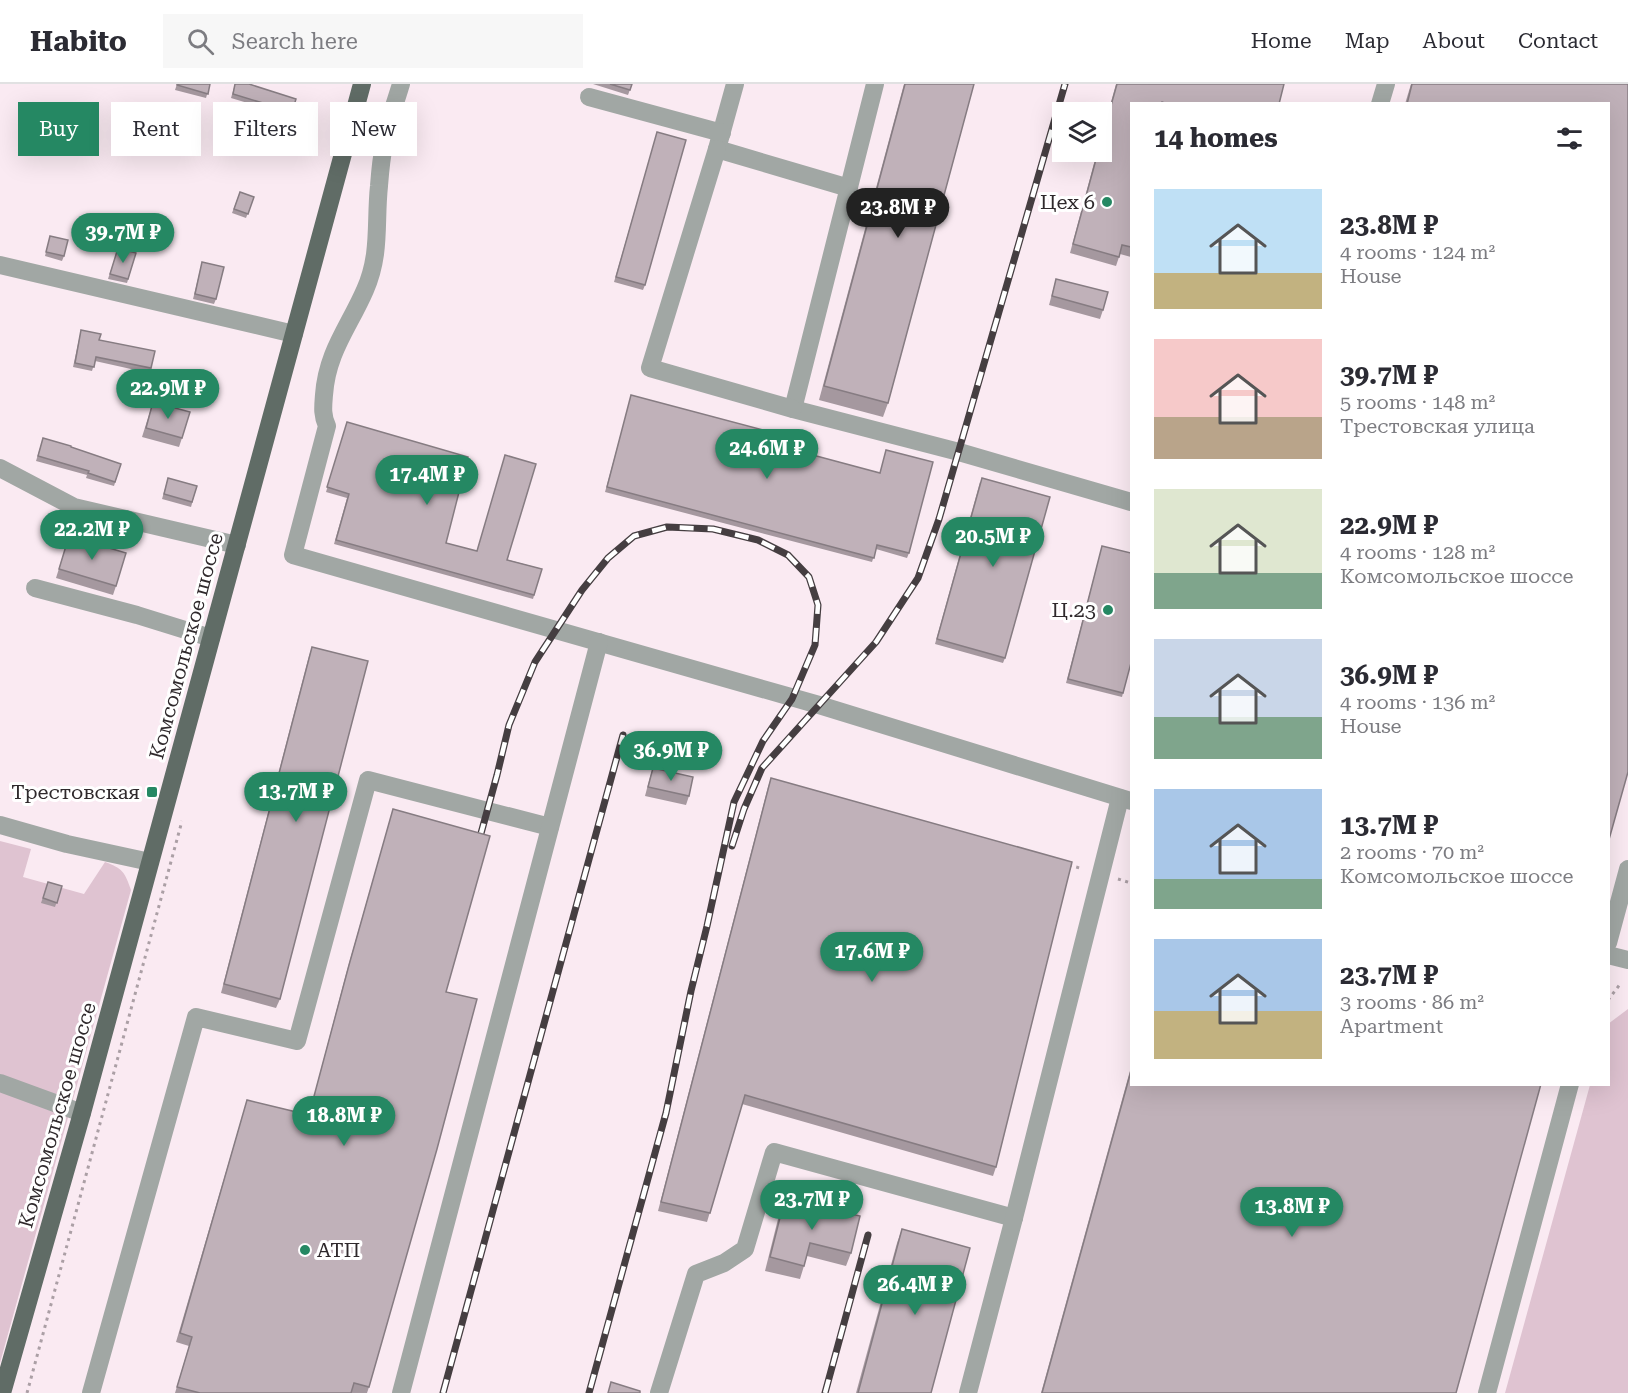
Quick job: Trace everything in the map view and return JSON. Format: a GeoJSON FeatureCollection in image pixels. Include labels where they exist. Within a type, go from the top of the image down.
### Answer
{"type":"FeatureCollection","features":[{"type":"Feature","properties":{"kind":"main road","name":"Комсомольское шоссе"},"geometry":{"type":"LineString","coordinates":[[2,1393],[82,1113],[362,84]]}},
{"type":"Feature","properties":{"kind":"street"},"geometry":{"type":"LineString","coordinates":[[401,84],[384,144],[377,202],[378,237],[373,267],[328,368],[322,416],[327,426],[293,555],[830,708],[1126,799],[1101,875],[968,1393]]}},
{"type":"Feature","properties":{"kind":"street"},"geometry":{"type":"LineString","coordinates":[[735,84],[650,368],[959,452],[1130,502]]}},
{"type":"Feature","properties":{"kind":"street"},"geometry":{"type":"LineString","coordinates":[[793,408],[875,84]]}},
{"type":"Feature","properties":{"kind":"street"},"geometry":{"type":"LineString","coordinates":[[1381,102],[1386,84]]}},
{"type":"Feature","properties":{"kind":"street"},"geometry":{"type":"LineString","coordinates":[[589,97],[849,188]]}},
{"type":"Feature","properties":{"kind":"street"},"geometry":{"type":"LineString","coordinates":[[0,266],[294,334]]}},
{"type":"Feature","properties":{"kind":"street"},"geometry":{"type":"LineString","coordinates":[[0,468],[74,507],[237,544]]}},
{"type":"Feature","properties":{"kind":"street"},"geometry":{"type":"LineString","coordinates":[[35,588],[211,638]]}},
{"type":"Feature","properties":{"kind":"street"},"geometry":{"type":"LineString","coordinates":[[401,1393],[599,642]]}},
{"type":"Feature","properties":{"kind":"street"},"geometry":{"type":"LineString","coordinates":[[91,1393],[196,1017],[297,1041],[368,780],[550,826]]}},
{"type":"Feature","properties":{"kind":"street"},"geometry":{"type":"LineString","coordinates":[[0,825],[67,844],[150,862]]}},
{"type":"Feature","properties":{"kind":"street"},"geometry":{"type":"LineString","coordinates":[[1610,936],[1628,869]]}},
{"type":"Feature","properties":{"kind":"street"},"geometry":{"type":"LineString","coordinates":[[1610,956],[1628,960]]}},
{"type":"Feature","properties":{"kind":"street"},"geometry":{"type":"LineString","coordinates":[[0,1083],[82,1113]]}},
{"type":"Feature","properties":{"kind":"street"},"geometry":{"type":"LineString","coordinates":[[1487,1393],[1569,1086]]}},
{"type":"Feature","properties":{"kind":"street"},"geometry":{"type":"LineString","coordinates":[[659,1393],[696,1274],[724,1263],[745,1249],[774,1152],[1014,1218]]}},
{"type":"Feature","properties":{"kind":"path"},"geometry":{"type":"LineString","coordinates":[[1067,865],[1130,883]]}},
{"type":"Feature","properties":{"kind":"path"},"geometry":{"type":"LineString","coordinates":[[1610,997],[1621,983]]}},
{"type":"Feature","properties":{"kind":"shaded area"},"geometry":{"type":"Polygon","coordinates":[[[0,841],[31,849],[23,877],[84,894],[105,862],[122,872],[131,890],[0,1363],[0,841]]]}},
{"type":"Feature","properties":{"kind":"shaded area"},"geometry":{"type":"Polygon","coordinates":[[[1628,1009],[1628,1393],[1505,1393],[1590,1086],[1610,1086],[1610,1022],[1628,1009]]]}},
{"type":"Feature","properties":{"kind":"building"},"geometry":{"type":"Polygon","coordinates":[[[177,84],[210,84],[208,94],[177,84]]]}},
{"type":"Feature","properties":{"kind":"building"},"geometry":{"type":"Polygon","coordinates":[[[235,84],[249,84],[296,99],[295,102],[259,102],[233,94],[235,84]]]}},
{"type":"Feature","properties":{"kind":"building"},"geometry":{"type":"Polygon","coordinates":[[[610,84],[632,84],[630,90],[610,84]]]}},
{"type":"Feature","properties":{"kind":"building"},"geometry":{"type":"Polygon","coordinates":[[[905,84],[974,84],[888,403],[824,386],[905,84]]]}},
{"type":"Feature","properties":{"kind":"building","name":"Цех 6"},"geometry":{"type":"Polygon","coordinates":[[[1117,84],[1284,84],[1280,102],[1130,102],[1130,247],[1122,245],[1119,257],[1073,244],[1095,162],[1112,162],[1112,102],[1117,84]]]}},
{"type":"Feature","properties":{"kind":"building"},"geometry":{"type":"Polygon","coordinates":[[[1412,84],[1628,84],[1628,772],[1610,836],[1610,102],[1408,102],[1412,84]]]}},
{"type":"Feature","properties":{"kind":"building"},"geometry":{"type":"Polygon","coordinates":[[[657,132],[686,140],[645,285],[616,277],[657,132]]]}},
{"type":"Feature","properties":{"kind":"building"},"geometry":{"type":"Polygon","coordinates":[[[240,192],[254,197],[248,214],[234,209],[240,192]]]}},
{"type":"Feature","properties":{"kind":"building"},"geometry":{"type":"Polygon","coordinates":[[[50,236],[68,240],[64,256],[46,252],[50,236]]]}},
{"type":"Feature","properties":{"kind":"building"},"geometry":{"type":"Polygon","coordinates":[[[118,248],[136,253],[128,279],[110,274],[118,248]]]}},
{"type":"Feature","properties":{"kind":"building"},"geometry":{"type":"Polygon","coordinates":[[[202,262],[224,267],[216,299],[195,294],[202,262]]]}},
{"type":"Feature","properties":{"kind":"building"},"geometry":{"type":"Polygon","coordinates":[[[1056,279],[1108,292],[1103,310],[1052,296],[1056,279]]]}},
{"type":"Feature","properties":{"kind":"building"},"geometry":{"type":"Polygon","coordinates":[[[81,330],[101,334],[99,340],[155,351],[151,368],[96,357],[94,367],[75,363],[81,330]]]}},
{"type":"Feature","properties":{"kind":"building"},"geometry":{"type":"Polygon","coordinates":[[[631,395],[797,439],[794,450],[880,473],[886,450],[933,462],[909,553],[877,545],[874,558],[607,487],[631,395]]]}},
{"type":"Feature","properties":{"kind":"building"},"geometry":{"type":"Polygon","coordinates":[[[153,402],[190,412],[182,438],[146,428],[153,402]]]}},
{"type":"Feature","properties":{"kind":"building"},"geometry":{"type":"Polygon","coordinates":[[[347,422],[468,457],[446,543],[477,551],[505,455],[536,464],[507,560],[542,569],[534,595],[336,540],[349,494],[327,487],[347,422]]]}},
{"type":"Feature","properties":{"kind":"building"},"geometry":{"type":"Polygon","coordinates":[[[43,438],[121,464],[115,482],[88,473],[89,471],[38,456],[43,438]]]}},
{"type":"Feature","properties":{"kind":"building"},"geometry":{"type":"Polygon","coordinates":[[[168,478],[197,486],[192,502],[164,494],[168,478]]]}},
{"type":"Feature","properties":{"kind":"building"},"geometry":{"type":"Polygon","coordinates":[[[982,478],[1050,497],[1005,658],[937,639],[982,478]]]}},
{"type":"Feature","properties":{"kind":"building"},"geometry":{"type":"Polygon","coordinates":[[[69,536],[126,553],[116,586],[59,569],[69,536]]]}},
{"type":"Feature","properties":{"kind":"building","name":"Ц.23"},"geometry":{"type":"Polygon","coordinates":[[[1102,546],[1130,553],[1130,667],[1123,693],[1068,679],[1102,546]]]}},
{"type":"Feature","properties":{"kind":"building"},"geometry":{"type":"Polygon","coordinates":[[[312,647],[368,661],[280,999],[224,984],[312,647]]]}},
{"type":"Feature","properties":{"kind":"building"},"geometry":{"type":"Polygon","coordinates":[[[653,768],[693,777],[689,796],[648,787],[653,768]]]}},
{"type":"Feature","properties":{"kind":"building"},"geometry":{"type":"Polygon","coordinates":[[[771,778],[1072,862],[996,1167],[745,1095],[710,1213],[661,1202],[771,778]]]}},
{"type":"Feature","properties":{"kind":"building"},"geometry":{"type":"Polygon","coordinates":[[[393,809],[490,836],[446,992],[477,999],[369,1387],[354,1383],[351,1393],[200,1393],[177,1387],[192,1337],[180,1333],[247,1100],[309,1115],[393,809]]]}},
{"type":"Feature","properties":{"kind":"building"},"geometry":{"type":"Polygon","coordinates":[[[48,882],[62,886],[57,903],[43,898],[48,882]]]}},
{"type":"Feature","properties":{"kind":"building"},"geometry":{"type":"Polygon","coordinates":[[[1130,1075],[1130,1086],[1540,1086],[1456,1393],[1042,1393],[1130,1075]]]}},
{"type":"Feature","properties":{"kind":"building"},"geometry":{"type":"Polygon","coordinates":[[[785,1198],[860,1216],[851,1253],[810,1243],[804,1266],[770,1257],[785,1198]]]}},
{"type":"Feature","properties":{"kind":"building"},"geometry":{"type":"Polygon","coordinates":[[[902,1229],[970,1248],[931,1393],[858,1393],[902,1229]]]}},
{"type":"Feature","properties":{"kind":"building"},"geometry":{"type":"Polygon","coordinates":[[[611,1382],[640,1391],[640,1393],[608,1393],[611,1382]]]}},
{"type":"Feature","properties":{"kind":"railway"},"geometry":{"type":"LineString","coordinates":[[732,846],[744,809],[762,768],[876,642],[918,578],[939,519],[1065,84]]}},
{"type":"Feature","properties":{"kind":"railway"},"geometry":{"type":"LineString","coordinates":[[480,837],[509,725],[535,662],[582,590],[608,558],[634,536],[667,527],[713,529],[758,540],[788,555],[809,577],[818,605],[815,645],[792,699],[763,741],[734,802],[666,1113],[589,1393]]}},
{"type":"Feature","properties":{"kind":"railway"},"geometry":{"type":"LineString","coordinates":[[443,1393],[623,735]]}},
{"type":"Feature","properties":{"kind":"railway"},"geometry":{"type":"LineString","coordinates":[[825,1393],[868,1235]]}},
{"type":"Feature","properties":{"kind":"place","name":"Цех 6"},"geometry":{"type":"Point","coordinates":[1107,202]}},
{"type":"Feature","properties":{"kind":"place","name":"Ц.23"},"geometry":{"type":"Point","coordinates":[1108,610]}},
{"type":"Feature","properties":{"kind":"place","name":"Трестовская"},"geometry":{"type":"Point","coordinates":[152,792]}},
{"type":"Feature","properties":{"kind":"place","name":"АТП"},"geometry":{"type":"Point","coordinates":[305,1250]}}]}
